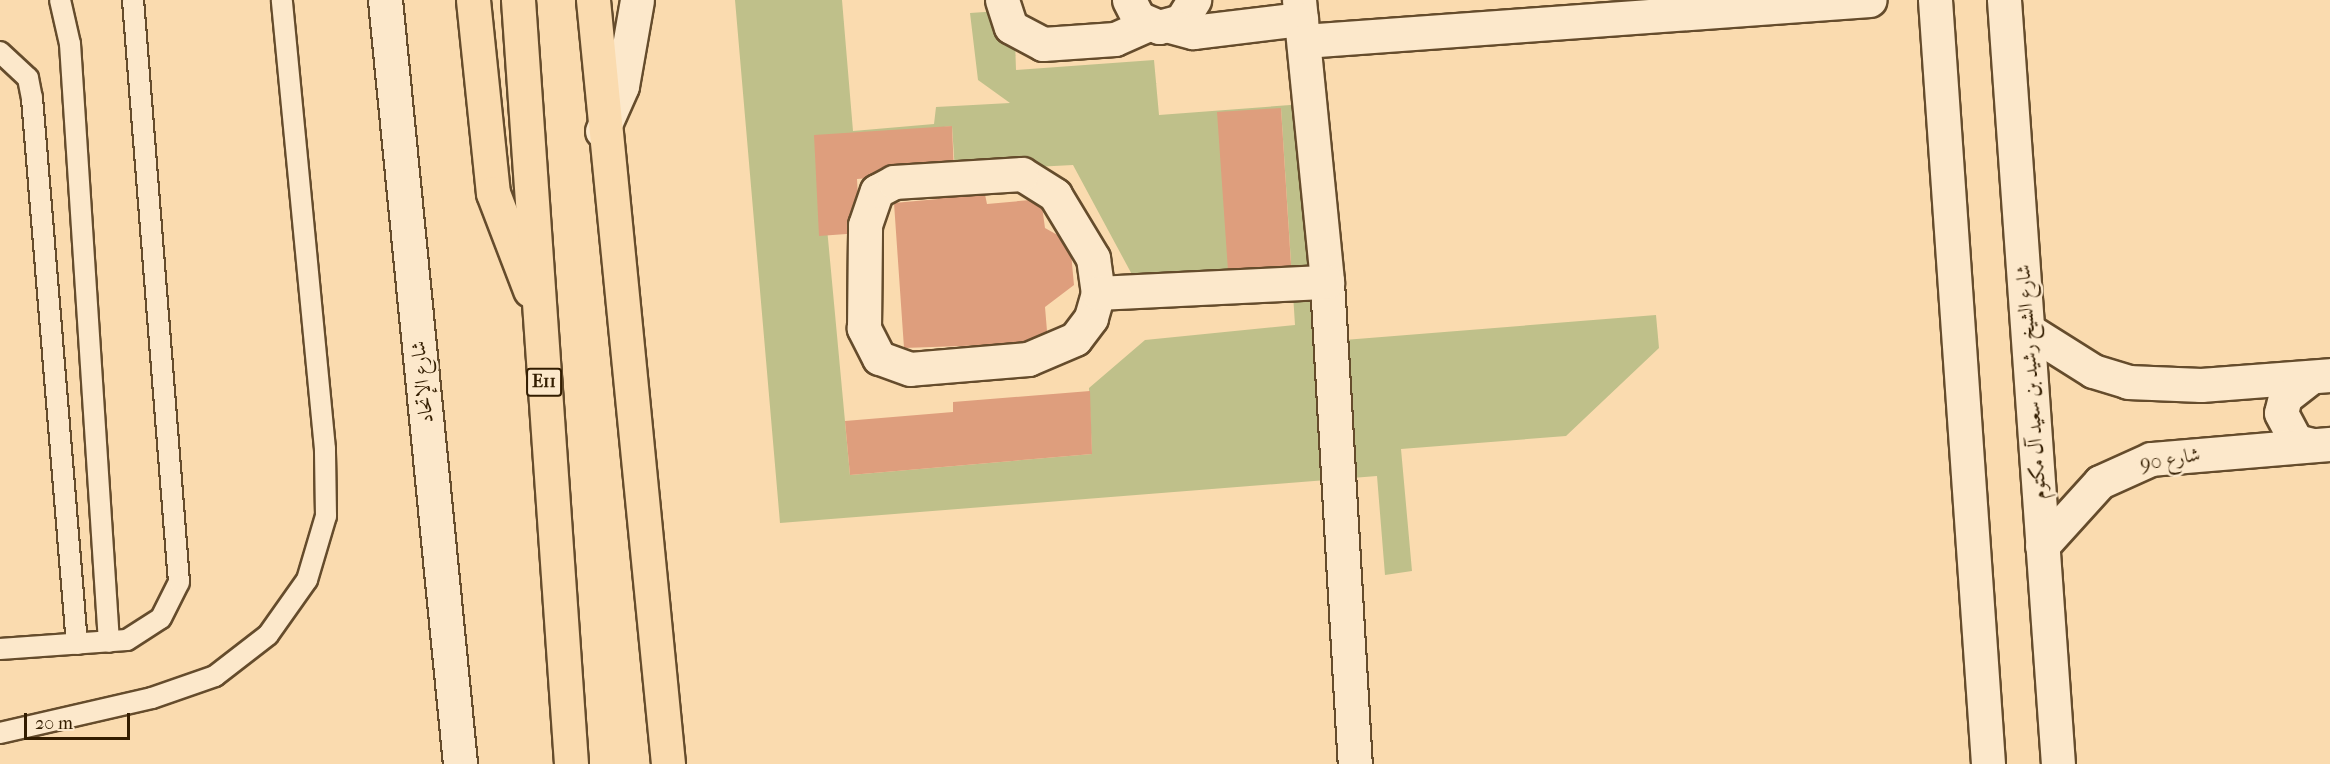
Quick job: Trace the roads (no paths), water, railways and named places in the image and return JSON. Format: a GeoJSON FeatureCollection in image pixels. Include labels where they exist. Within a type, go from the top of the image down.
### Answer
{"type":"FeatureCollection","features":[{"type":"Feature","properties":{"kind":"highway"},"geometry":{"type":"LineString","coordinates":[[473,0],[493,193],[539,306]]}},
{"type":"Feature","properties":{"kind":"highway","name":"E11"},"geometry":{"type":"LineString","coordinates":[[518,0],[571,764]]}},
{"type":"Feature","properties":{"kind":"highway"},"geometry":{"type":"LineString","coordinates":[[593,0],[602,131],[668,764]]}},
{"type":"Feature","properties":{"kind":"street","name":"شارع الإتحاد"},"geometry":{"type":"LineString","coordinates":[[385,0],[460,764]]}},
{"type":"Feature","properties":{"kind":"street"},"geometry":{"type":"LineString","coordinates":[[602,131],[622,86],[637,0]]}},
{"type":"Feature","properties":{"kind":"street"},"geometry":{"type":"LineString","coordinates":[[1002,0],[1011,27],[1043,44],[1115,39],[1149,17],[1189,13],[1194,0]]}},
{"type":"Feature","properties":{"kind":"street"},"geometry":{"type":"LineString","coordinates":[[1149,17],[1193,32],[1301,20],[1870,0]]}},
{"type":"Feature","properties":{"kind":"street"},"geometry":{"type":"LineString","coordinates":[[1935,0],[1988,764]]}},
{"type":"Feature","properties":{"kind":"street","name":"شارع الشيخ رشيد بن سعيد آل مكتوم"},"geometry":{"type":"LineString","coordinates":[[2004,0],[2058,764]]}},
{"type":"Feature","properties":{"kind":"street"},"geometry":{"type":"LineString","coordinates":[[1301,20],[1327,282],[1355,764]]}},
{"type":"Feature","properties":{"kind":"street"},"geometry":{"type":"LineString","coordinates":[[1009,174],[1034,178],[1055,195],[1093,258],[1098,293],[1090,318],[1075,339],[1053,353],[934,367],[894,366],[879,358],[864,328],[867,207],[877,191],[894,182],[1009,174]]}},
{"type":"Feature","properties":{"kind":"street"},"geometry":{"type":"LineString","coordinates":[[1098,293],[1327,282]]}},
{"type":"Feature","properties":{"kind":"street"},"geometry":{"type":"LineString","coordinates":[[2028,330],[2093,371],[2128,382],[2201,385],[2320,376]]}},
{"type":"Feature","properties":{"kind":"street"},"geometry":{"type":"LineString","coordinates":[[2320,376],[2285,397],[2281,413],[2296,441],[2321,445]]}},
{"type":"Feature","properties":{"kind":"street","name":"شارع 90"},"geometry":{"type":"LineString","coordinates":[[2042,546],[2100,482],[2151,459],[2321,445]]}},
{"type":"Feature","properties":{"kind":"lane"},"geometry":{"type":"LineString","coordinates":[[60,0],[70,44],[110,642]]}},
{"type":"Feature","properties":{"kind":"lane"},"geometry":{"type":"LineString","coordinates":[[0,649],[110,642],[146,632],[162,618],[173,602],[180,572],[133,0]]}},
{"type":"Feature","properties":{"kind":"lane"},"geometry":{"type":"LineString","coordinates":[[0,733],[152,698],[215,676],[268,635],[307,580],[326,516],[325,449],[282,0]]}},
{"type":"Feature","properties":{"kind":"lane"},"geometry":{"type":"LineString","coordinates":[[0,52],[28,78],[32,98],[77,644]]}}]}
